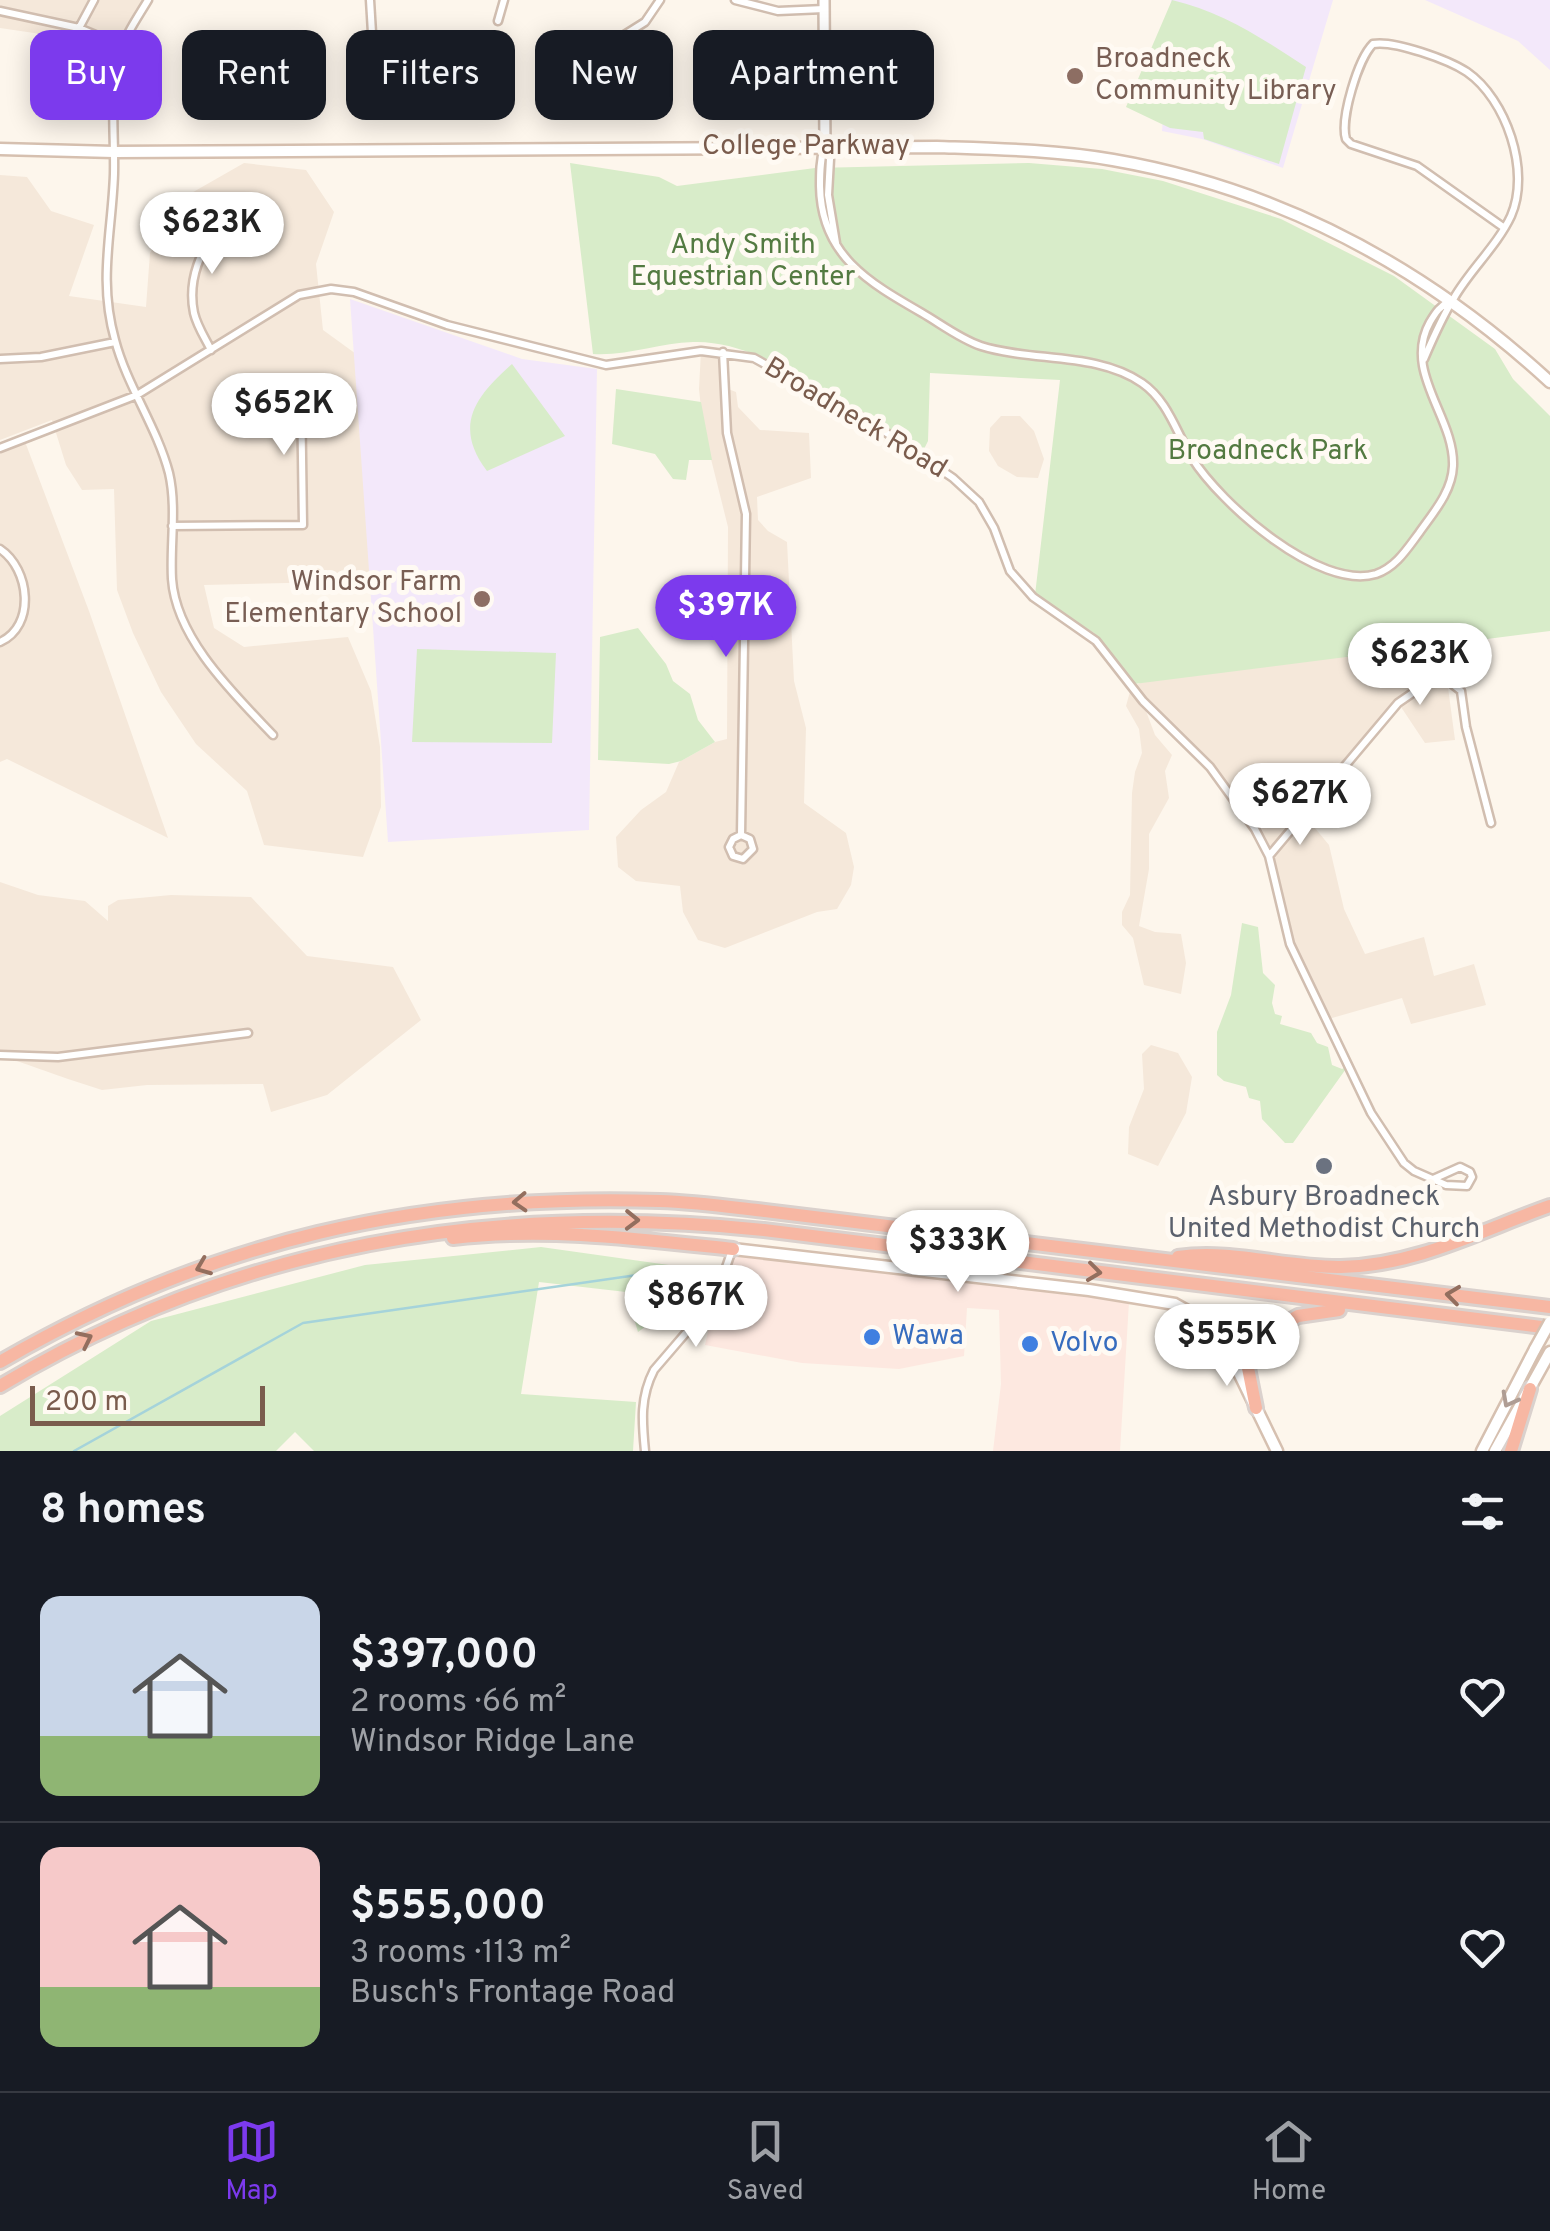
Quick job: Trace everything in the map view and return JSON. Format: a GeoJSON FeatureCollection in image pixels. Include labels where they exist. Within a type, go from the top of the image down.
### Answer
{"type":"FeatureCollection","features":[{"type":"Feature","properties":{"kind":"highway"},"geometry":{"type":"LineString","coordinates":[[0,1362],[44,1336],[229,1256],[330,1228],[469,1205],[571,1199],[664,1201],[1550,1307]]}},
{"type":"Feature","properties":{"kind":"highway"},"geometry":{"type":"LineString","coordinates":[[1162,1260],[1201,1254],[1322,1266],[1364,1266],[1436,1250],[1550,1204]]}},
{"type":"Feature","properties":{"kind":"highway"},"geometry":{"type":"LineString","coordinates":[[0,1386],[84,1339],[161,1305],[278,1265],[396,1240],[526,1222],[646,1220],[703,1224],[1382,1308],[1550,1325]]}},
{"type":"Feature","properties":{"kind":"highway"},"geometry":{"type":"LineString","coordinates":[[396,1240],[416,1243],[546,1232],[733,1249]]}},
{"type":"Feature","properties":{"kind":"highway"},"geometry":{"type":"LineString","coordinates":[[1232,1354],[1308,1313],[1382,1308]]}},
{"type":"Feature","properties":{"kind":"highway"},"geometry":{"type":"LineString","coordinates":[[1248,1346],[1246,1358],[1256,1408]]}},
{"type":"Feature","properties":{"kind":"highway"},"geometry":{"type":"LineString","coordinates":[[1512,1451],[1530,1389]]}},
{"type":"Feature","properties":{"kind":"main road","name":"College Parkway"},"geometry":{"type":"LineString","coordinates":[[0,149],[114,152],[937,146],[1110,160],[1254,198],[1329,228],[1452,300],[1550,382]]}},
{"type":"Feature","properties":{"kind":"main road"},"geometry":{"type":"LineString","coordinates":[[733,1249],[1156,1299],[1184,1308],[1202,1319],[1232,1354],[1277,1451]]}},
{"type":"Feature","properties":{"kind":"main road"},"geometry":{"type":"LineString","coordinates":[[1482,1451],[1550,1325]]}},
{"type":"Feature","properties":{"kind":"main road"},"geometry":{"type":"LineString","coordinates":[[1495,1451],[1550,1352]]}},
{"type":"Feature","properties":{"kind":"street"},"geometry":{"type":"LineString","coordinates":[[79,28],[94,0]]}},
{"type":"Feature","properties":{"kind":"street"},"geometry":{"type":"LineString","coordinates":[[131,30],[148,0]]}},
{"type":"Feature","properties":{"kind":"street"},"geometry":{"type":"LineString","coordinates":[[370,0],[372,30]]}},
{"type":"Feature","properties":{"kind":"street"},"geometry":{"type":"LineString","coordinates":[[498,21],[504,0]]}},
{"type":"Feature","properties":{"kind":"street"},"geometry":{"type":"LineString","coordinates":[[633,30],[646,22],[660,0]]}},
{"type":"Feature","properties":{"kind":"street"},"geometry":{"type":"LineString","coordinates":[[735,0],[778,11],[824,5],[828,195],[837,244],[852,267],[870,284],[968,340],[998,350],[1099,366],[1132,376],[1157,396],[1192,459],[1219,492],[1262,532],[1314,563],[1356,576],[1384,570],[1399,559],[1450,484],[1452,447],[1429,391],[1422,344],[1441,306],[1452,300],[1504,228],[1518,186],[1511,138],[1494,98],[1482,82],[1458,66],[1395,46],[1373,44],[1363,57],[1353,90],[1344,123],[1346,139],[1418,166],[1504,228]]}},
{"type":"Feature","properties":{"kind":"street"},"geometry":{"type":"LineString","coordinates":[[0,12],[84,30]]}},
{"type":"Feature","properties":{"kind":"street"},"geometry":{"type":"LineString","coordinates":[[114,120],[105,275],[115,342],[170,476],[172,584],[200,653],[273,736]]}},
{"type":"Feature","properties":{"kind":"street"},"geometry":{"type":"LineString","coordinates":[[211,350],[195,317],[192,293],[200,258],[210,242],[228,228],[248,225],[268,230]]}},
{"type":"Feature","properties":{"kind":"street","name":"Broadneck Road"},"geometry":{"type":"LineString","coordinates":[[0,448],[137,395],[299,295],[331,289],[354,292],[447,325],[606,365],[660,354],[723,352],[754,358],[872,423],[960,484],[987,515],[1013,575],[1032,597],[1096,640],[1142,701],[1210,767],[1255,828],[1269,856],[1290,944],[1371,1113],[1404,1162],[1431,1180]]}},
{"type":"Feature","properties":{"kind":"street"},"geometry":{"type":"LineString","coordinates":[[0,359],[40,357],[115,342]]}},
{"type":"Feature","properties":{"kind":"street"},"geometry":{"type":"LineString","coordinates":[[723,352],[726,433],[746,514],[741,836]]}},
{"type":"Feature","properties":{"kind":"street"},"geometry":{"type":"LineString","coordinates":[[172,526],[303,525],[301,390]]}},
{"type":"Feature","properties":{"kind":"street"},"geometry":{"type":"LineString","coordinates":[[0,549],[12,560],[26,598],[19,626],[0,642]]}},
{"type":"Feature","properties":{"kind":"street"},"geometry":{"type":"LineString","coordinates":[[1269,856],[1398,703],[1426,683],[1447,680],[1461,692],[1491,823]]}},
{"type":"Feature","properties":{"kind":"street"},"geometry":{"type":"LineString","coordinates":[[0,1055],[58,1057],[248,1033]]}},
{"type":"Feature","properties":{"kind":"street"},"geometry":{"type":"LineString","coordinates":[[1460,1167],[1472,1177],[1459,1188],[1431,1180],[1460,1167]]}},
{"type":"Feature","properties":{"kind":"street"},"geometry":{"type":"LineString","coordinates":[[645,1451],[641,1416],[648,1383],[654,1370],[715,1299],[733,1249]]}},
{"type":"Feature","properties":{"kind":"shaded area"},"geometry":{"type":"Polygon","coordinates":[[[0,0],[148,0],[131,30],[30,32],[0,28],[0,0]]]}},
{"type":"Feature","properties":{"kind":"shaded area"},"geometry":{"type":"Polygon","coordinates":[[[1171,0],[1333,0],[1283,168],[1202,139],[1162,131],[1171,0]]]}},
{"type":"Feature","properties":{"kind":"shaded area"},"geometry":{"type":"Polygon","coordinates":[[[1425,0],[1550,0],[1550,70],[1518,41],[1425,0]]]}},
{"type":"Feature","properties":{"kind":"shaded area"},"geometry":{"type":"Polygon","coordinates":[[[244,163],[306,170],[334,212],[316,264],[323,330],[363,359],[374,581],[204,585],[214,628],[244,647],[348,637],[371,691],[380,747],[381,807],[363,857],[264,845],[247,791],[196,744],[161,692],[133,633],[117,590],[114,489],[82,490],[66,465],[52,420],[0,440],[0,175],[27,177],[51,211],[94,225],[69,296],[146,307],[150,253],[188,195],[244,163]]]}},
{"type":"Feature","properties":{"kind":"shaded area","name":"Windsor Farm Elementary School"},"geometry":{"type":"Polygon","coordinates":[[[350,299],[522,359],[597,369],[589,830],[388,842],[350,299]]]}},
{"type":"Feature","properties":{"kind":"shaded area"},"geometry":{"type":"Polygon","coordinates":[[[701,351],[723,352],[723,387],[736,392],[738,407],[760,430],[809,433],[811,478],[757,497],[758,520],[787,542],[794,681],[806,728],[804,803],[846,833],[854,867],[851,885],[837,909],[817,912],[725,948],[698,940],[683,912],[680,886],[636,881],[618,867],[616,837],[641,810],[666,792],[679,762],[727,739],[728,527],[703,427],[701,351]]]}},
{"type":"Feature","properties":{"kind":"shaded area"},"geometry":{"type":"Polygon","coordinates":[[[1001,416],[1020,416],[1034,431],[1044,459],[1038,478],[1017,477],[998,466],[989,451],[990,428],[1001,416]]]}},
{"type":"Feature","properties":{"kind":"shaded area"},"geometry":{"type":"Polygon","coordinates":[[[24,439],[168,838],[7,759],[0,762],[0,448],[24,439]]]}},
{"type":"Feature","properties":{"kind":"shaded area"},"geometry":{"type":"Polygon","coordinates":[[[1479,630],[1482,665],[1438,673],[1428,682],[1447,680],[1455,740],[1425,743],[1399,704],[1305,816],[1329,845],[1344,909],[1365,954],[1424,937],[1434,976],[1474,964],[1486,1005],[1411,1024],[1402,998],[1325,1020],[1290,944],[1269,856],[1255,829],[1210,767],[1143,703],[1155,735],[1172,755],[1165,771],[1169,798],[1149,834],[1149,869],[1139,926],[1181,934],[1186,963],[1181,994],[1144,985],[1133,938],[1122,925],[1122,912],[1130,895],[1132,793],[1142,753],[1139,729],[1126,706],[1131,688],[1169,667],[1479,630]]]}},
{"type":"Feature","properties":{"kind":"shaded area"},"geometry":{"type":"Polygon","coordinates":[[[0,882],[38,895],[85,901],[108,921],[108,906],[118,900],[171,895],[251,897],[307,956],[393,967],[421,1020],[327,1095],[271,1112],[263,1084],[147,1085],[102,1090],[68,1079],[0,1055],[0,882]]]}},
{"type":"Feature","properties":{"kind":"shaded area"},"geometry":{"type":"Polygon","coordinates":[[[1151,1045],[1178,1053],[1192,1077],[1186,1113],[1158,1166],[1128,1154],[1129,1127],[1144,1089],[1142,1054],[1151,1045]]]}},
{"type":"Feature","properties":{"kind":"shaded area"},"geometry":{"type":"Polygon","coordinates":[[[725,1254],[1129,1302],[1120,1451],[993,1451],[1001,1384],[999,1310],[967,1308],[964,1356],[899,1369],[802,1363],[705,1345],[725,1254]]]}},
{"type":"Feature","properties":{"kind":"green space"},"geometry":{"type":"Polygon","coordinates":[[[1172,0],[1225,19],[1306,67],[1279,164],[1204,139],[1203,132],[1170,128],[1126,107],[1172,0]]]}},
{"type":"Feature","properties":{"kind":"green space","name":"Broadneck Park"},"geometry":{"type":"Polygon","coordinates":[[[570,163],[659,177],[677,186],[815,168],[1029,163],[1102,169],[1163,181],[1281,219],[1394,276],[1495,349],[1513,379],[1550,416],[1550,631],[1134,684],[1094,633],[1035,595],[1060,380],[930,373],[928,441],[922,453],[812,382],[751,353],[721,344],[693,342],[593,354],[570,163]]]}},
{"type":"Feature","properties":{"kind":"green space"},"geometry":{"type":"Polygon","coordinates":[[[512,364],[565,436],[487,471],[471,439],[473,412],[488,387],[512,364]]]}},
{"type":"Feature","properties":{"kind":"green space"},"geometry":{"type":"Polygon","coordinates":[[[616,389],[701,402],[712,460],[689,460],[686,480],[673,479],[655,454],[612,444],[616,389]]]}},
{"type":"Feature","properties":{"kind":"green space"},"geometry":{"type":"Polygon","coordinates":[[[638,628],[666,664],[673,681],[690,694],[698,720],[715,742],[681,761],[669,764],[598,760],[600,637],[638,628]]]}},
{"type":"Feature","properties":{"kind":"green space"},"geometry":{"type":"Polygon","coordinates":[[[417,649],[556,653],[552,743],[412,742],[417,649]]]}},
{"type":"Feature","properties":{"kind":"green space"},"geometry":{"type":"Polygon","coordinates":[[[1242,923],[1258,927],[1263,973],[1275,985],[1272,1003],[1275,1014],[1282,1016],[1280,1024],[1311,1033],[1317,1043],[1328,1047],[1332,1065],[1342,1069],[1348,1066],[1293,1143],[1285,1143],[1262,1119],[1260,1101],[1249,1098],[1246,1087],[1217,1075],[1217,1032],[1231,995],[1242,923]]]}},
{"type":"Feature","properties":{"kind":"green space"},"geometry":{"type":"Polygon","coordinates":[[[541,1247],[690,1268],[683,1299],[638,1332],[626,1292],[539,1282],[521,1394],[636,1402],[633,1451],[314,1451],[295,1432],[276,1451],[0,1451],[0,1416],[151,1321],[365,1265],[541,1247]]]}},
{"type":"Feature","properties":{"kind":"waterway"},"geometry":{"type":"LineString","coordinates":[[74,1451],[303,1323],[644,1274]]}},
{"type":"Feature","properties":{"kind":"place","name":"Broadneck Community Library"},"geometry":{"type":"Point","coordinates":[1075,76]}},
{"type":"Feature","properties":{"kind":"place","name":"Windsor Farm Elementary School"},"geometry":{"type":"Point","coordinates":[482,599]}},
{"type":"Feature","properties":{"kind":"place","name":"Asbury Broadneck United Methodist Church"},"geometry":{"type":"Point","coordinates":[1324,1166]}},
{"type":"Feature","properties":{"kind":"place","name":"Wawa"},"geometry":{"type":"Point","coordinates":[872,1337]}},
{"type":"Feature","properties":{"kind":"place","name":"Volvo"},"geometry":{"type":"Point","coordinates":[1030,1344]}},
{"type":"Feature","properties":{"kind":"park label","name":"Andy Smith Equestrian Center"},"geometry":{"type":"Point","coordinates":[743,262]}}]}
